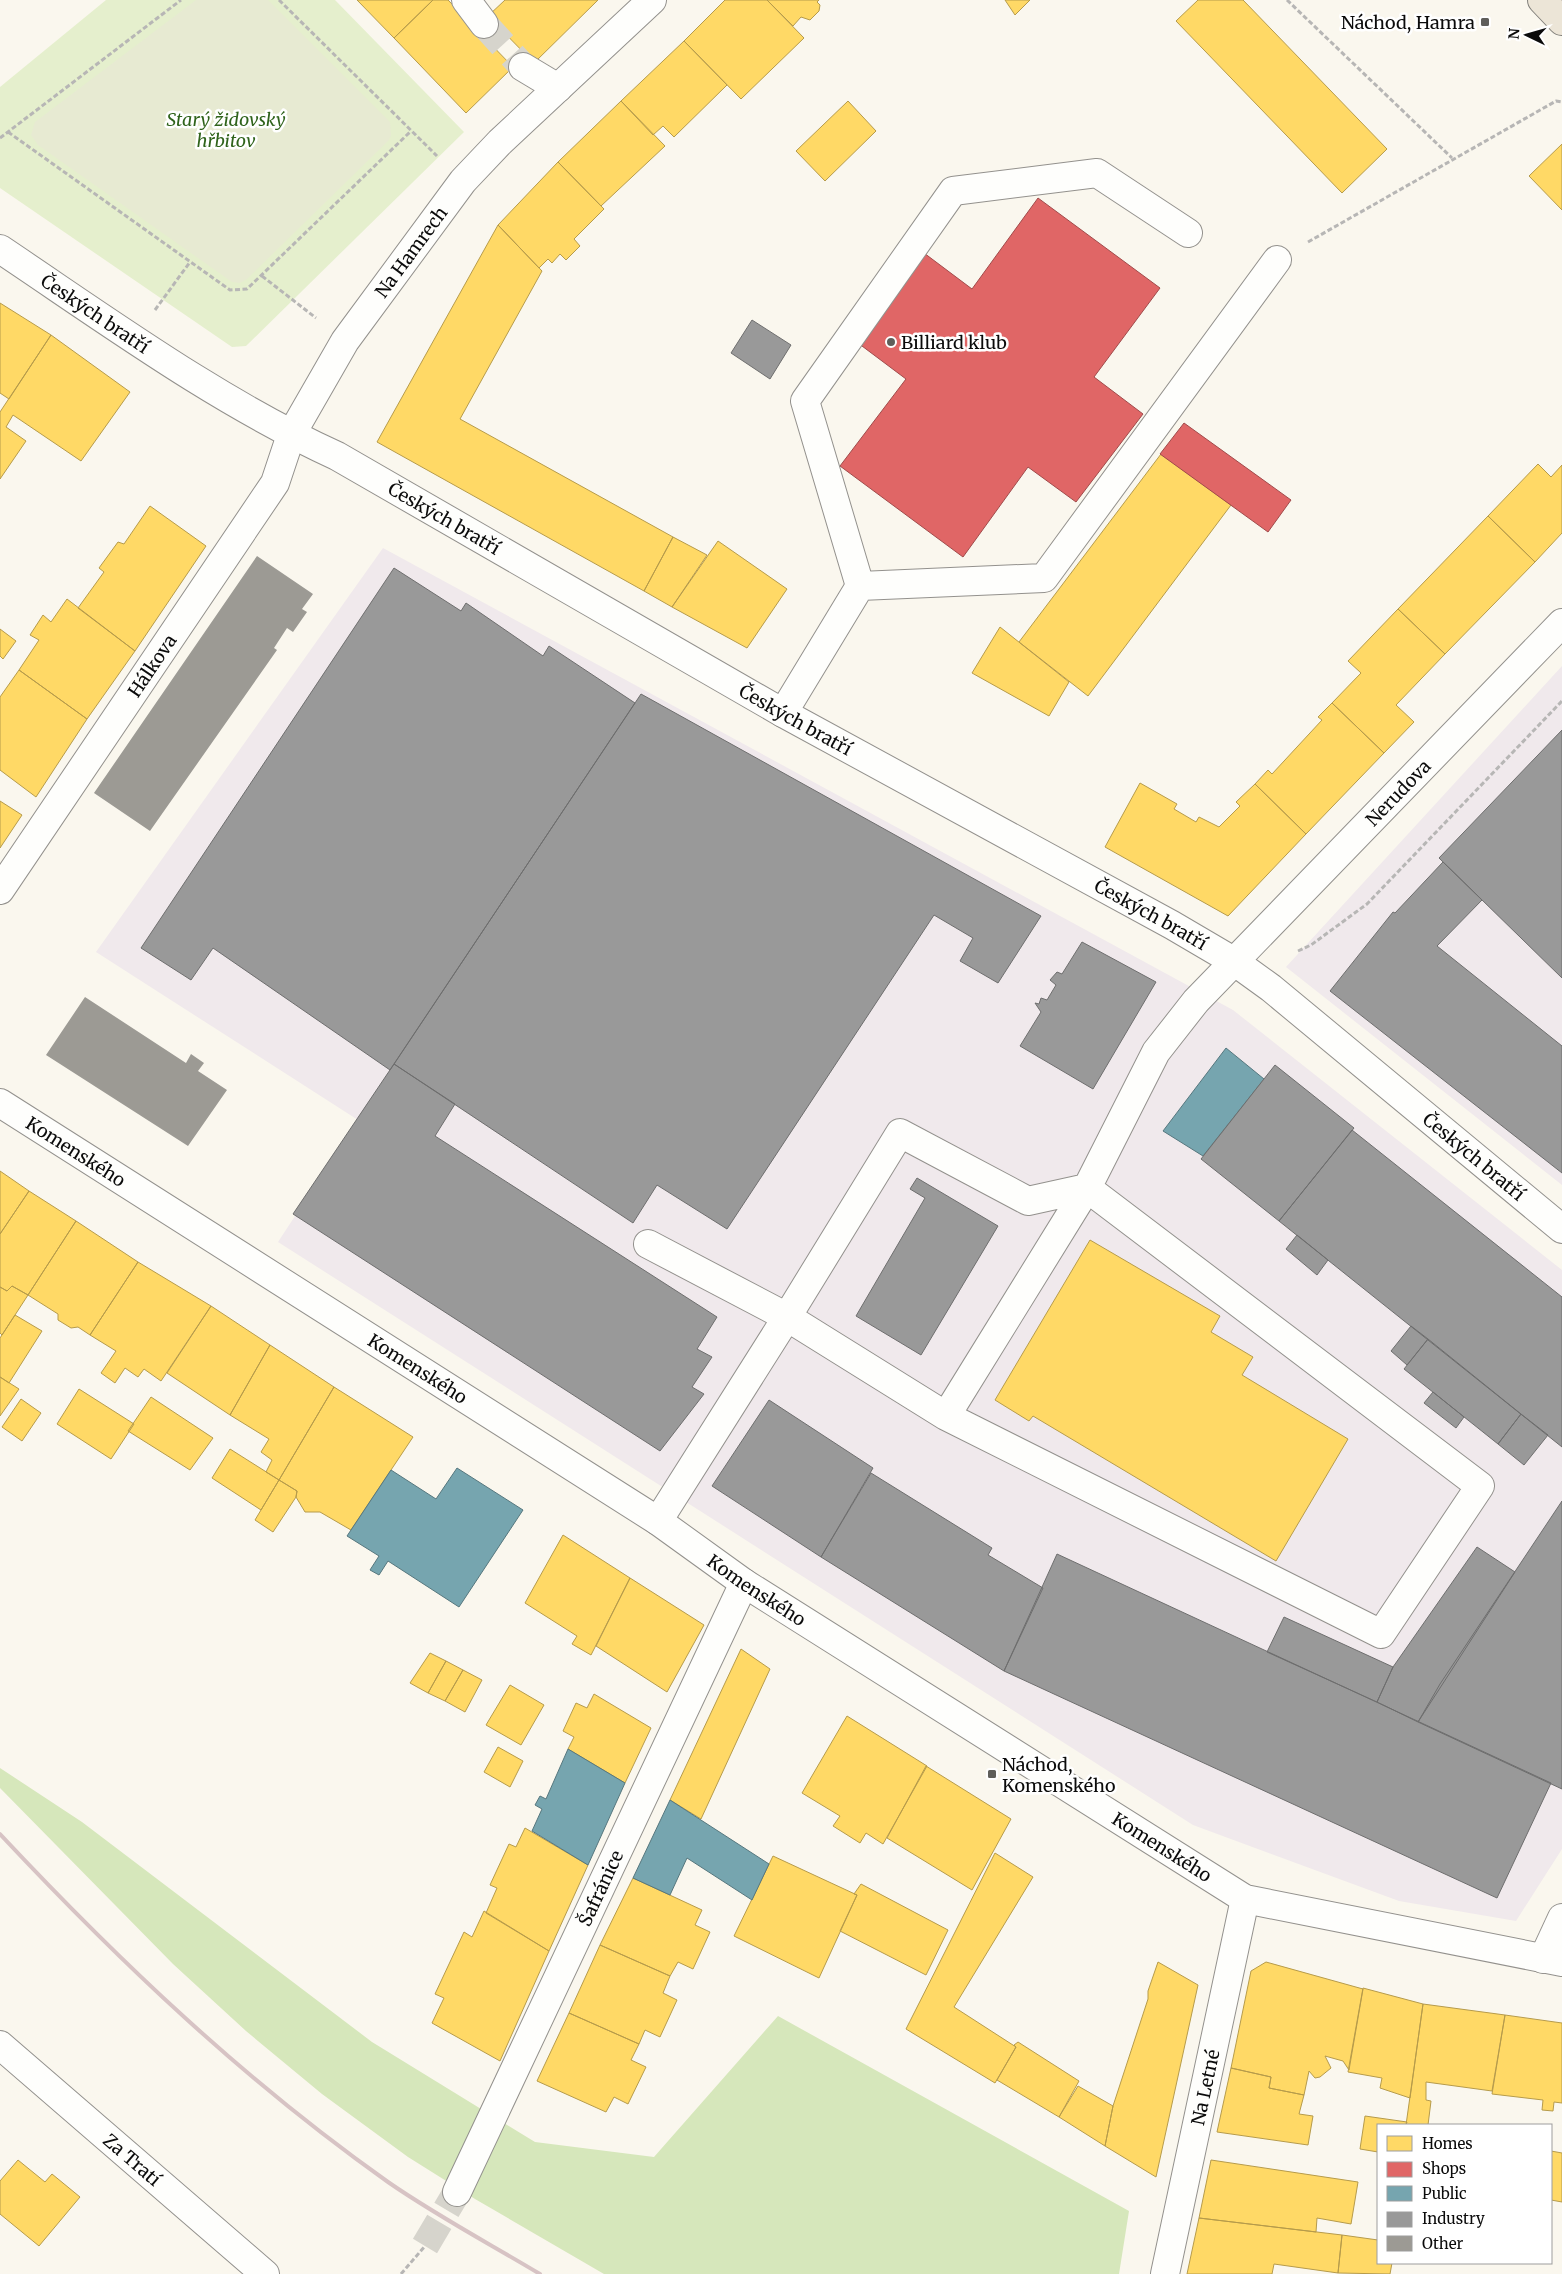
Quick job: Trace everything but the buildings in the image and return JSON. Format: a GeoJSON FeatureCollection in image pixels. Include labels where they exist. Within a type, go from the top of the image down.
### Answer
{"type":"FeatureCollection","features":[{"type":"Feature","properties":{"kind":"main road"},"geometry":{"type":"LineString","coordinates":[[1542,0],[1562,21]]}},
{"type":"Feature","properties":{"kind":"street"},"geometry":{"type":"LineString","coordinates":[[466,0],[484,24]]}},
{"type":"Feature","properties":{"kind":"street","name":"Na Hamrech"},"geometry":{"type":"LineString","coordinates":[[291,435],[345,341],[463,181],[500,142],[652,0]]}},
{"type":"Feature","properties":{"kind":"street"},"geometry":{"type":"LineString","coordinates":[[523,67],[558,88]]}},
{"type":"Feature","properties":{"kind":"street"},"geometry":{"type":"LineString","coordinates":[[783,712],[860,586],[805,401],[954,191],[1097,173],[1188,233]]}},
{"type":"Feature","properties":{"kind":"street","name":"Českých bratří"},"geometry":{"type":"LineString","coordinates":[[0,249],[135,339],[291,435],[337,456],[783,712],[1172,925],[1235,962],[1271,988],[1562,1229]]}},
{"type":"Feature","properties":{"kind":"street"},"geometry":{"type":"LineString","coordinates":[[860,586],[1044,578],[1277,260]]}},
{"type":"Feature","properties":{"kind":"street","name":"Hálkova"},"geometry":{"type":"LineString","coordinates":[[0,890],[275,483],[291,435]]}},
{"type":"Feature","properties":{"kind":"street","name":"Nerudova"},"geometry":{"type":"LineString","coordinates":[[946,1416],[1087,1188],[1156,1052],[1196,1001],[1562,623]]}},
{"type":"Feature","properties":{"kind":"street","name":"Komenského"},"geometry":{"type":"LineString","coordinates":[[0,1103],[658,1521],[744,1583],[1245,1899],[1553,1960]]}},
{"type":"Feature","properties":{"kind":"street"},"geometry":{"type":"LineString","coordinates":[[648,1244],[787,1317],[946,1416],[1381,1634],[1480,1486],[1087,1188],[1028,1201],[900,1133],[787,1317],[658,1521]]}},
{"type":"Feature","properties":{"kind":"street","name":"Šafránice"},"geometry":{"type":"LineString","coordinates":[[458,2192],[744,1583]]}},
{"type":"Feature","properties":{"kind":"street","name":"Na Letné"},"geometry":{"type":"LineString","coordinates":[[1165,2274],[1245,1899]]}},
{"type":"Feature","properties":{"kind":"street"},"geometry":{"type":"LineString","coordinates":[[1553,1960],[1562,1918]]}},
{"type":"Feature","properties":{"kind":"street","name":"Za Tratí"},"geometry":{"type":"LineString","coordinates":[[0,2044],[265,2274]]}},
{"type":"Feature","properties":{"kind":"path"},"geometry":{"type":"LineString","coordinates":[[0,138],[181,0]]}},
{"type":"Feature","properties":{"kind":"path"},"geometry":{"type":"LineString","coordinates":[[280,0],[463,181]]}},
{"type":"Feature","properties":{"kind":"path"},"geometry":{"type":"LineString","coordinates":[[1287,0],[1452,158]]}},
{"type":"Feature","properties":{"kind":"path"},"geometry":{"type":"LineString","coordinates":[[1277,260],[1452,158],[1556,101],[1562,102]]}},
{"type":"Feature","properties":{"kind":"path"},"geometry":{"type":"LineString","coordinates":[[8,132],[230,290],[247,289],[262,276],[411,131]]}},
{"type":"Feature","properties":{"kind":"path"},"geometry":{"type":"LineString","coordinates":[[135,339],[190,262]]}},
{"type":"Feature","properties":{"kind":"path"},"geometry":{"type":"LineString","coordinates":[[262,276],[345,341]]}},
{"type":"Feature","properties":{"kind":"path"},"geometry":{"type":"LineString","coordinates":[[1298,951],[1311,945],[1367,904],[1562,701]]}},
{"type":"Feature","properties":{"kind":"path"},"geometry":{"type":"LineString","coordinates":[[401,2274],[425,2246]]}},
{"type":"Feature","properties":{"kind":"shaded area"},"geometry":{"type":"Polygon","coordinates":[[[383,548],[1233,1010],[1562,1270],[1562,1849],[1516,1921],[1399,1901],[1193,1825],[278,1242],[358,1120],[96,952],[383,548]]]}},
{"type":"Feature","properties":{"kind":"shaded area"},"geometry":{"type":"Polygon","coordinates":[[[1562,666],[1562,1185],[1286,967],[1562,666]]]}},
{"type":"Feature","properties":{"kind":"green space"},"geometry":{"type":"Polygon","coordinates":[[[106,0],[335,0],[464,132],[246,346],[232,347],[0,188],[0,87],[106,0]]]}},
{"type":"Feature","properties":{"kind":"green space","name":"Starý židovský hřbitov"},"geometry":{"type":"Polygon","coordinates":[[[196,0],[268,0],[390,122],[391,135],[389,140],[247,279],[240,283],[232,282],[38,145],[31,135],[35,122],[196,0]]]}},
{"type":"Feature","properties":{"kind":"green space"},"geometry":{"type":"Polygon","coordinates":[[[0,1768],[82,1822],[372,2042],[535,2142],[654,2157],[778,2016],[1129,2211],[1119,2274],[604,2274],[475,2199],[408,2157],[322,2094],[246,2031],[173,1964],[0,1788],[0,1768]]]}},
{"type":"Feature","properties":{"kind":"tunnel"},"geometry":{"type":"LineString","coordinates":[[484,24],[523,67]]}},
{"type":"Feature","properties":{"kind":"tunnel"},"geometry":{"type":"LineString","coordinates":[[425,2246],[457,2192]]}},
{"type":"Feature","properties":{"kind":"railway"},"geometry":{"type":"LineString","coordinates":[[0,1834],[137,1973],[185,2018],[284,2103],[388,2182],[444,2218],[540,2274]]}},
{"type":"Feature","properties":{"kind":"place","name":"Náchod, Hamra"},"geometry":{"type":"Point","coordinates":[1485,22]}},
{"type":"Feature","properties":{"kind":"place","name":"Billiard klub"},"geometry":{"type":"Point","coordinates":[891,342]}},
{"type":"Feature","properties":{"kind":"place","name":"Náchod, Komenského"},"geometry":{"type":"Point","coordinates":[992,1774]}}]}
